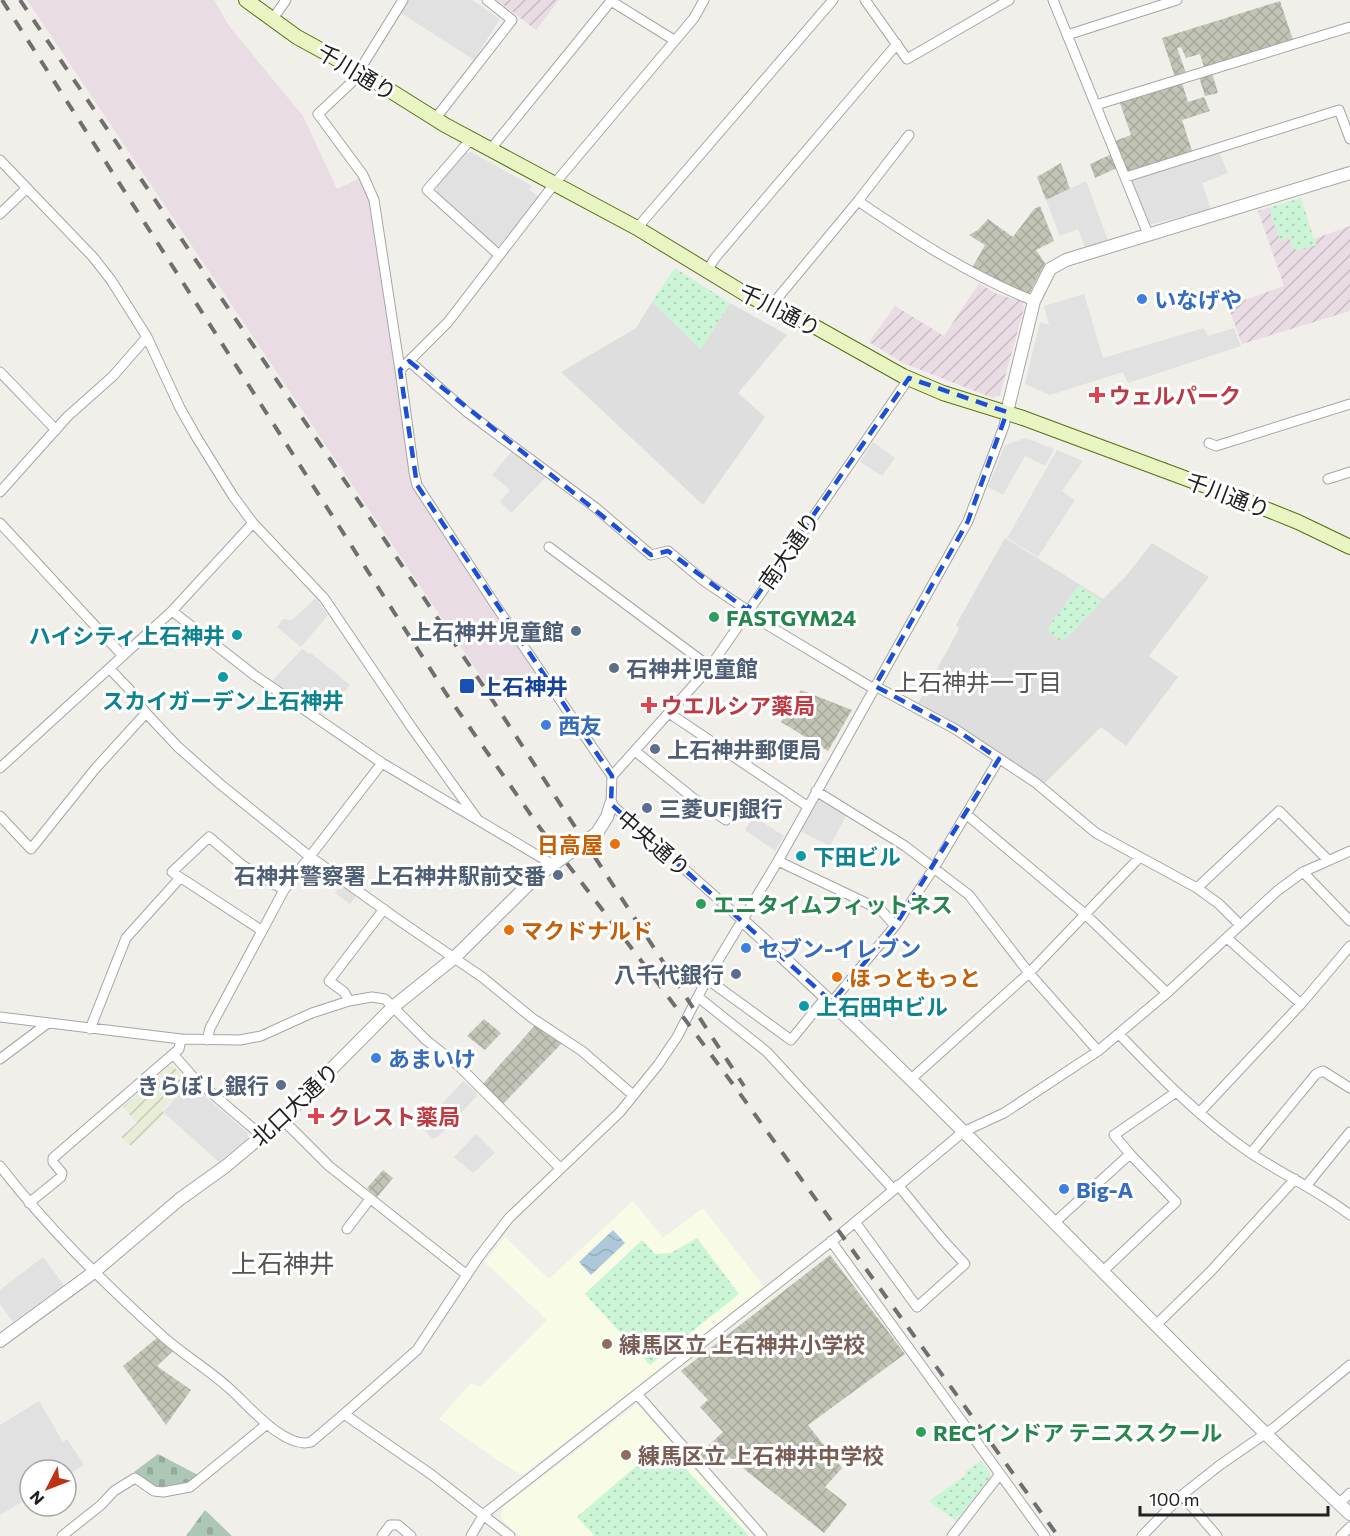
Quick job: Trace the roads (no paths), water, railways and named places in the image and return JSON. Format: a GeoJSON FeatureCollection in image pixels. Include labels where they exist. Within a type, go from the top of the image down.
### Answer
{"type":"FeatureCollection","features":[{"type":"Feature","properties":{"kind":"main road","name":"千川通り"},"geometry":{"type":"LineString","coordinates":[[246,0],[355,76],[637,228],[747,295],[812,325],[909,378],[943,393],[1007,412],[1240,498],[1350,547]]}},
{"type":"Feature","properties":{"kind":"street"},"geometry":{"type":"LineString","coordinates":[[272,20],[286,0]]}},
{"type":"Feature","properties":{"kind":"street"},"geometry":{"type":"LineString","coordinates":[[403,0],[355,76],[318,114],[363,175],[374,200],[417,485],[612,776],[611,804]]}},
{"type":"Feature","properties":{"kind":"street"},"geometry":{"type":"LineString","coordinates":[[435,119],[512,20],[487,0]]}},
{"type":"Feature","properties":{"kind":"street"},"geometry":{"type":"LineString","coordinates":[[400,370],[448,322],[555,183],[694,18],[704,0]]}},
{"type":"Feature","properties":{"kind":"street"},"geometry":{"type":"LineString","coordinates":[[637,228],[832,0]]}},
{"type":"Feature","properties":{"kind":"street"},"geometry":{"type":"LineString","coordinates":[[870,1],[907,59],[1009,0]]}},
{"type":"Feature","properties":{"kind":"street"},"geometry":{"type":"LineString","coordinates":[[1053,0],[1148,234]]}},
{"type":"Feature","properties":{"kind":"street"},"geometry":{"type":"LineString","coordinates":[[1067,35],[1177,0]]}},
{"type":"Feature","properties":{"kind":"street"},"geometry":{"type":"LineString","coordinates":[[490,150],[611,1],[674,40]]}},
{"type":"Feature","properties":{"kind":"street"},"geometry":{"type":"LineString","coordinates":[[1096,105],[1350,27]]}},
{"type":"Feature","properties":{"kind":"street"},"geometry":{"type":"LineString","coordinates":[[706,271],[897,44]]}},
{"type":"Feature","properties":{"kind":"street"},"geometry":{"type":"LineString","coordinates":[[1126,177],[1339,110],[1350,139]]}},
{"type":"Feature","properties":{"kind":"street"},"geometry":{"type":"LineString","coordinates":[[771,306],[909,135]]}},
{"type":"Feature","properties":{"kind":"street"},"geometry":{"type":"LineString","coordinates":[[471,139],[427,190],[499,255]]}},
{"type":"Feature","properties":{"kind":"street"},"geometry":{"type":"LineString","coordinates":[[0,160],[93,257],[111,280],[147,337],[191,428],[228,488],[253,523],[324,598],[478,820]]}},
{"type":"Feature","properties":{"kind":"street"},"geometry":{"type":"LineString","coordinates":[[0,1166],[29,1203],[94,1272],[159,1334],[229,1388],[267,1424],[289,1439],[307,1444],[311,1442],[417,1350],[467,1275],[509,1218],[620,1112],[658,1065],[677,1037],[707,979],[778,861],[968,521],[1004,426],[1034,301],[1050,269],[1066,260],[1350,173]]}},
{"type":"Feature","properties":{"kind":"street"},"geometry":{"type":"LineString","coordinates":[[0,214],[27,188]]}},
{"type":"Feature","properties":{"kind":"street"},"geometry":{"type":"LineString","coordinates":[[858,201],[898,228],[1000,288],[1034,301]]}},
{"type":"Feature","properties":{"kind":"street"},"geometry":{"type":"LineString","coordinates":[[0,492],[56,430],[113,376],[147,337]]}},
{"type":"Feature","properties":{"kind":"street"},"geometry":{"type":"LineString","coordinates":[[409,361],[466,412],[580,495],[651,555],[668,551],[704,581],[806,650],[955,729],[1036,783],[1096,833],[1197,888],[1219,904],[1240,925]]}},
{"type":"Feature","properties":{"kind":"street"},"geometry":{"type":"LineString","coordinates":[[0,372],[56,430]]}},
{"type":"Feature","properties":{"kind":"street","name":"南大通り"},"geometry":{"type":"LineString","coordinates":[[612,776],[710,667],[909,378]]}},
{"type":"Feature","properties":{"kind":"street"},"geometry":{"type":"LineString","coordinates":[[1209,443],[1216,446],[1350,404]]}},
{"type":"Feature","properties":{"kind":"street"},"geometry":{"type":"LineString","coordinates":[[1328,478],[1350,472]]}},
{"type":"Feature","properties":{"kind":"street"},"geometry":{"type":"LineString","coordinates":[[0,768],[172,611],[253,523]]}},
{"type":"Feature","properties":{"kind":"street"},"geometry":{"type":"LineString","coordinates":[[0,524],[123,656]]}},
{"type":"Feature","properties":{"kind":"street"},"geometry":{"type":"LineString","coordinates":[[549,546],[710,667]]}},
{"type":"Feature","properties":{"kind":"street"},"geometry":{"type":"LineString","coordinates":[[172,611],[254,675],[382,764],[552,864]]}},
{"type":"Feature","properties":{"kind":"street"},"geometry":{"type":"LineString","coordinates":[[110,669],[178,747],[220,784],[309,856],[455,957],[532,1018],[582,1051],[633,1095]]}},
{"type":"Feature","properties":{"kind":"street"},"geometry":{"type":"LineString","coordinates":[[0,816],[31,849],[95,769],[146,713]]}},
{"type":"Feature","properties":{"kind":"street"},"geometry":{"type":"LineString","coordinates":[[669,713],[807,806]]}},
{"type":"Feature","properties":{"kind":"street"},"geometry":{"type":"LineString","coordinates":[[635,751],[693,798],[726,820]]}},
{"type":"Feature","properties":{"kind":"street"},"geometry":{"type":"LineString","coordinates":[[707,979],[791,1040],[895,926],[934,868],[999,759]]}},
{"type":"Feature","properties":{"kind":"street"},"geometry":{"type":"LineString","coordinates":[[207,1040],[210,1028],[284,890],[382,764]]}},
{"type":"Feature","properties":{"kind":"street"},"geometry":{"type":"LineString","coordinates":[[816,791],[905,846],[969,895],[1029,973],[1098,1051]]}},
{"type":"Feature","properties":{"kind":"street","name":"中央通り"},"geometry":{"type":"LineString","coordinates":[[574,849],[597,832],[607,817],[611,804],[743,921]]}},
{"type":"Feature","properties":{"kind":"street"},"geometry":{"type":"LineString","coordinates":[[1197,888],[1279,811],[1328,860]]}},
{"type":"Feature","properties":{"kind":"street"},"geometry":{"type":"LineString","coordinates":[[966,814],[1086,915],[1167,993]]}},
{"type":"Feature","properties":{"kind":"street"},"geometry":{"type":"LineString","coordinates":[[261,930],[172,872],[209,837],[242,865],[284,890]]}},
{"type":"Feature","properties":{"kind":"street","name":"北口大通り"},"geometry":{"type":"LineString","coordinates":[[0,1341],[94,1272],[180,1199],[226,1166],[282,1119],[393,1007],[455,957],[537,876],[574,849]]}},
{"type":"Feature","properties":{"kind":"street"},"geometry":{"type":"LineString","coordinates":[[471,1536],[484,1514],[855,1222],[963,1132],[1004,1113],[1098,1051],[1167,993],[1277,891],[1303,872],[1350,851]]}},
{"type":"Feature","properties":{"kind":"street"},"geometry":{"type":"LineString","coordinates":[[910,1080],[1029,973],[1139,858]]}},
{"type":"Feature","properties":{"kind":"street"},"geometry":{"type":"LineString","coordinates":[[778,861],[881,910],[895,926]]}},
{"type":"Feature","properties":{"kind":"street"},"geometry":{"type":"LineString","coordinates":[[1303,872],[1350,921]]}},
{"type":"Feature","properties":{"kind":"street"},"geometry":{"type":"LineString","coordinates":[[90,1029],[126,939],[180,878]]}},
{"type":"Feature","properties":{"kind":"street"},"geometry":{"type":"LineString","coordinates":[[349,1000],[344,992],[329,981],[384,909]]}},
{"type":"Feature","properties":{"kind":"street"},"geometry":{"type":"LineString","coordinates":[[743,921],[829,1000],[1265,1433],[1350,1514]]}},
{"type":"Feature","properties":{"kind":"street"},"geometry":{"type":"LineString","coordinates":[[1227,938],[1301,1004]]}},
{"type":"Feature","properties":{"kind":"street"},"geometry":{"type":"LineString","coordinates":[[1199,1113],[1301,1004],[1350,946]]}},
{"type":"Feature","properties":{"kind":"street"},"geometry":{"type":"LineString","coordinates":[[0,1017],[181,1039],[251,1039],[349,1000],[378,997],[385,999],[426,1040],[459,1066],[560,1168]]}},
{"type":"Feature","properties":{"kind":"street"},"geometry":{"type":"LineString","coordinates":[[698,997],[767,1052],[896,1187],[965,1264],[917,1306],[855,1222]]}},
{"type":"Feature","properties":{"kind":"street"},"geometry":{"type":"LineString","coordinates":[[0,1059],[48,1023]]}},
{"type":"Feature","properties":{"kind":"street"},"geometry":{"type":"LineString","coordinates":[[1119,1034],[1175,1093],[1199,1113],[1251,1153],[1350,1215]]}},
{"type":"Feature","properties":{"kind":"street"},"geometry":{"type":"LineString","coordinates":[[29,1203],[61,1177],[62,1173],[53,1162],[53,1158],[179,1049],[181,1039]]}},
{"type":"Feature","properties":{"kind":"street"},"geometry":{"type":"LineString","coordinates":[[173,1054],[194,1078],[262,1136]]}},
{"type":"Feature","properties":{"kind":"street"},"geometry":{"type":"LineString","coordinates":[[1251,1153],[1316,1074],[1323,1071],[1350,1088]]}},
{"type":"Feature","properties":{"kind":"street"},"geometry":{"type":"LineString","coordinates":[[1102,1272],[1176,1202],[1114,1135],[1175,1093]]}},
{"type":"Feature","properties":{"kind":"street"},"geometry":{"type":"LineString","coordinates":[[282,1119],[329,1166],[467,1275]]}},
{"type":"Feature","properties":{"kind":"street"},"geometry":{"type":"LineString","coordinates":[[1306,1186],[1350,1132]]}},
{"type":"Feature","properties":{"kind":"street"},"geometry":{"type":"LineString","coordinates":[[1054,1223],[1130,1154]]}},
{"type":"Feature","properties":{"kind":"street"},"geometry":{"type":"LineString","coordinates":[[1156,1325],[1210,1271],[1295,1179]]}},
{"type":"Feature","properties":{"kind":"street"},"geometry":{"type":"LineString","coordinates":[[347,1229],[370,1198]]}},
{"type":"Feature","properties":{"kind":"street"},"geometry":{"type":"LineString","coordinates":[[831,1241],[1045,1536]]}},
{"type":"Feature","properties":{"kind":"street"},"geometry":{"type":"LineString","coordinates":[[1142,1536],[1182,1495],[1350,1365]]}},
{"type":"Feature","properties":{"kind":"street"},"geometry":{"type":"LineString","coordinates":[[637,1394],[762,1536]]}},
{"type":"Feature","properties":{"kind":"street"},"geometry":{"type":"LineString","coordinates":[[344,1414],[432,1475],[510,1536]]}},
{"type":"Feature","properties":{"kind":"street"},"geometry":{"type":"LineString","coordinates":[[62,1536],[114,1491],[135,1478],[154,1491],[163,1492],[190,1487],[267,1424]]}},
{"type":"Feature","properties":{"kind":"street"},"geometry":{"type":"LineString","coordinates":[[952,1536],[1000,1474]]}},
{"type":"Feature","properties":{"kind":"street"},"geometry":{"type":"LineString","coordinates":[[1338,1503],[1350,1493]]}},
{"type":"Feature","properties":{"kind":"street"},"geometry":{"type":"LineString","coordinates":[[1182,1495],[1217,1536]]}},
{"type":"Feature","properties":{"kind":"street"},"geometry":{"type":"LineString","coordinates":[[382,1536],[390,1525],[398,1525],[411,1536]]}},
{"type":"Feature","properties":{"kind":"street"},"geometry":{"type":"LineString","coordinates":[[1341,1536],[1350,1527]]}},
{"type":"Feature","properties":{"kind":"water"},"geometry":{"type":"Polygon","coordinates":[[[613,1230],[625,1243],[591,1275],[579,1262],[613,1230]]]}},
{"type":"Feature","properties":{"kind":"railway"},"geometry":{"type":"LineString","coordinates":[[2,0],[447,695],[540,828],[738,1091],[1058,1536]]}},
{"type":"Feature","properties":{"kind":"railway"},"geometry":{"type":"LineString","coordinates":[[20,0],[480,681],[744,1086]]}},
{"type":"Feature","properties":{"kind":"place","name":"いなげや"},"geometry":{"type":"Point","coordinates":[1142,299]}},
{"type":"Feature","properties":{"kind":"place","name":"ウェルパーク"},"geometry":{"type":"Point","coordinates":[1097,395]}},
{"type":"Feature","properties":{"kind":"place","name":"FASTGYM24"},"geometry":{"type":"Point","coordinates":[714,617]}},
{"type":"Feature","properties":{"kind":"place","name":"上石神井児童館"},"geometry":{"type":"Point","coordinates":[576,631]}},
{"type":"Feature","properties":{"kind":"place","name":"ハイシティ上石神井"},"geometry":{"type":"Point","coordinates":[237,635]}},
{"type":"Feature","properties":{"kind":"place","name":"石神井児童館"},"geometry":{"type":"Point","coordinates":[614,668]}},
{"type":"Feature","properties":{"kind":"place","name":"スカイガーデン上石神井"},"geometry":{"type":"Point","coordinates":[223,677]}},
{"type":"Feature","properties":{"kind":"place","name":"上石神井"},"geometry":{"type":"Point","coordinates":[467,686]}},
{"type":"Feature","properties":{"kind":"place","name":"ウエルシア薬局"},"geometry":{"type":"Point","coordinates":[649,705]}},
{"type":"Feature","properties":{"kind":"place","name":"西友"},"geometry":{"type":"Point","coordinates":[546,725]}},
{"type":"Feature","properties":{"kind":"place","name":"上石神井郵便局"},"geometry":{"type":"Point","coordinates":[655,749]}},
{"type":"Feature","properties":{"kind":"place","name":"三菱UFJ銀行"},"geometry":{"type":"Point","coordinates":[647,808]}},
{"type":"Feature","properties":{"kind":"place","name":"日高屋"},"geometry":{"type":"Point","coordinates":[615,844]}},
{"type":"Feature","properties":{"kind":"place","name":"下田ビル"},"geometry":{"type":"Point","coordinates":[801,856]}},
{"type":"Feature","properties":{"kind":"place","name":"石神井警察署 上石神井駅前交番"},"geometry":{"type":"Point","coordinates":[558,875]}},
{"type":"Feature","properties":{"kind":"place","name":"エニタイムフィットネス"},"geometry":{"type":"Point","coordinates":[701,904]}},
{"type":"Feature","properties":{"kind":"place","name":"マクドナルド"},"geometry":{"type":"Point","coordinates":[509,930]}},
{"type":"Feature","properties":{"kind":"place","name":"セブン-イレブン"},"geometry":{"type":"Point","coordinates":[746,948]}},
{"type":"Feature","properties":{"kind":"place","name":"八千代銀行"},"geometry":{"type":"Point","coordinates":[736,974]}},
{"type":"Feature","properties":{"kind":"place","name":"ほっともっと"},"geometry":{"type":"Point","coordinates":[837,977]}},
{"type":"Feature","properties":{"kind":"place","name":"上石田中ビル"},"geometry":{"type":"Point","coordinates":[804,1006]}},
{"type":"Feature","properties":{"kind":"place","name":"あまいけ"},"geometry":{"type":"Point","coordinates":[376,1058]}},
{"type":"Feature","properties":{"kind":"place","name":"きらぼし銀行"},"geometry":{"type":"Point","coordinates":[281,1085]}},
{"type":"Feature","properties":{"kind":"place","name":"クレスト薬局"},"geometry":{"type":"Point","coordinates":[316,1116]}},
{"type":"Feature","properties":{"kind":"place","name":"Big-A"},"geometry":{"type":"Point","coordinates":[1064,1189]}},
{"type":"Feature","properties":{"kind":"place","name":"練馬区立 上石神井小学校"},"geometry":{"type":"Point","coordinates":[607,1344]}},
{"type":"Feature","properties":{"kind":"place","name":"RECインドア テニススクール"},"geometry":{"type":"Point","coordinates":[921,1432]}},
{"type":"Feature","properties":{"kind":"place","name":"練馬区立 上石神井中学校"},"geometry":{"type":"Point","coordinates":[626,1455]}},
{"type":"Feature","properties":{"kind":"district","name":"上石神井一丁目"},"geometry":{"type":"Point","coordinates":[978,681]}},
{"type":"Feature","properties":{"kind":"district","name":"上石神井"},"geometry":{"type":"Point","coordinates":[283,1262]}}]}
